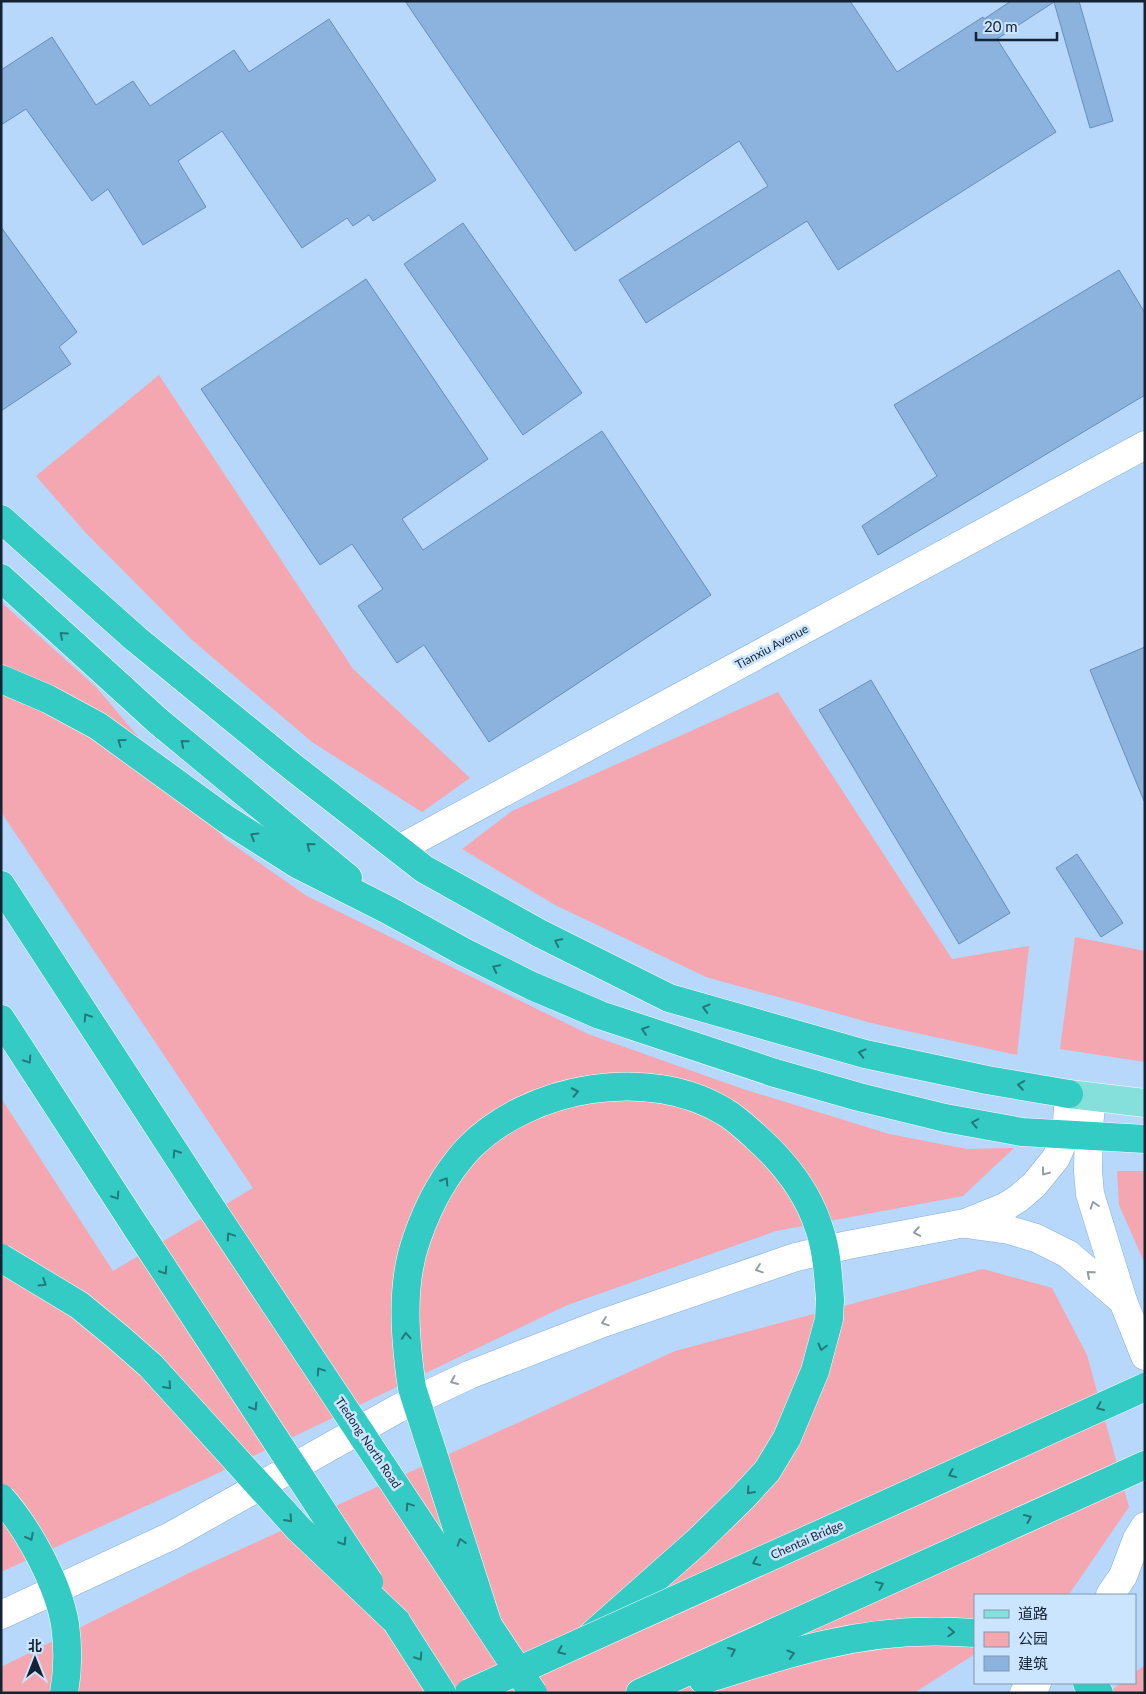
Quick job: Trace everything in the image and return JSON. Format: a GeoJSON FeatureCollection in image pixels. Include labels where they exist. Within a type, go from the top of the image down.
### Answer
{"type":"FeatureCollection","features":[{"type":"Feature","properties":{"kind":"highway"},"geometry":{"type":"LineString","coordinates":[[1,518],[136,638],[294,768],[424,869],[539,933],[669,998],[865,1054],[987,1080],[1081,1095]]}},
{"type":"Feature","properties":{"kind":"highway"},"geometry":{"type":"LineString","coordinates":[[1,578],[158,721],[388,910]]}},
{"type":"Feature","properties":{"kind":"highway"},"geometry":{"type":"LineString","coordinates":[[1,679],[48,699],[98,726],[226,819],[297,864],[524,982],[600,1015],[775,1073],[859,1097],[926,1113],[1022,1132],[1145,1139]]}},
{"type":"Feature","properties":{"kind":"highway","name":"Tiedong North Road"},"geometry":{"type":"LineString","coordinates":[[1,884],[202,1194],[533,1693]]}},
{"type":"Feature","properties":{"kind":"highway"},"geometry":{"type":"LineString","coordinates":[[1,1019],[442,1693]]}},
{"type":"Feature","properties":{"kind":"highway"},"geometry":{"type":"LineString","coordinates":[[486,1622],[412,1388],[405,1326],[409,1268],[416,1239],[438,1191],[452,1169],[468,1149],[490,1130],[516,1114],[541,1102],[574,1092],[632,1086],[667,1090],[695,1098],[725,1112],[744,1126],[777,1158],[804,1192],[819,1228],[825,1252],[829,1319],[823,1347],[802,1404],[787,1438],[767,1471],[744,1497],[698,1541],[588,1639]]}},
{"type":"Feature","properties":{"kind":"highway"},"geometry":{"type":"LineString","coordinates":[[1,1258],[78,1305],[150,1366],[298,1528],[396,1622]]}},
{"type":"Feature","properties":{"kind":"highway","name":"Chentai Bridge"},"geometry":{"type":"LineString","coordinates":[[469,1693],[1145,1386]]}},
{"type":"Feature","properties":{"kind":"highway"},"geometry":{"type":"LineString","coordinates":[[640,1693],[1145,1465]]}},
{"type":"Feature","properties":{"kind":"highway"},"geometry":{"type":"LineString","coordinates":[[1,1498],[27,1532],[44,1564],[58,1600],[65,1624],[67,1673],[64,1693]]}},
{"type":"Feature","properties":{"kind":"highway"},"geometry":{"type":"LineString","coordinates":[[661,1693],[824,1644],[876,1636],[934,1631],[974,1633]]}},
{"type":"Feature","properties":{"kind":"highway"},"geometry":{"type":"LineString","coordinates":[[1088,1684],[1099,1693]]}},
{"type":"Feature","properties":{"kind":"main road"},"geometry":{"type":"LineString","coordinates":[[1081,1095],[1145,1103]]}},
{"type":"Feature","properties":{"kind":"street","name":"Tianxiu Avenue"},"geometry":{"type":"LineString","coordinates":[[400,849],[1145,445]]}},
{"type":"Feature","properties":{"kind":"street"},"geometry":{"type":"LineString","coordinates":[[1,1615],[171,1536],[397,1409],[478,1371],[603,1323],[796,1257],[848,1245],[965,1223],[1005,1207],[1019,1198],[1044,1174],[1056,1158],[1062,1144],[1067,1121],[1081,1095]]}},
{"type":"Feature","properties":{"kind":"street"},"geometry":{"type":"LineString","coordinates":[[1081,1095],[1089,1126],[1088,1171],[1090,1194],[1123,1302],[1145,1356]]}},
{"type":"Feature","properties":{"kind":"street"},"geometry":{"type":"LineString","coordinates":[[965,1223],[1009,1230],[1052,1245],[1068,1254],[1123,1302]]}},
{"type":"Feature","properties":{"kind":"street"},"geometry":{"type":"LineString","coordinates":[[1116,1586],[1137,1539],[1145,1526]]}},
{"type":"Feature","properties":{"kind":"street"},"geometry":{"type":"LineString","coordinates":[[1116,1586],[1145,1559]]}},
{"type":"Feature","properties":{"kind":"street"},"geometry":{"type":"LineString","coordinates":[[1024,1693],[1036,1684]]}},
{"type":"Feature","properties":{"kind":"green space"},"geometry":{"type":"Polygon","coordinates":[[[159,375],[353,669],[470,778],[422,812],[312,742],[192,640],[85,532],[36,476],[159,375]]]}},
{"type":"Feature","properties":{"kind":"green space"},"geometry":{"type":"Polygon","coordinates":[[[1,602],[96,687],[225,839],[307,896],[588,1034],[743,1089],[889,1134],[967,1149],[1014,1148],[963,1196],[776,1231],[565,1306],[214,1475],[1,1572],[1,1098],[113,1271],[253,1188],[1,812],[1,602]]]}},
{"type":"Feature","properties":{"kind":"green space"},"geometry":{"type":"Polygon","coordinates":[[[778,692],[952,959],[1029,946],[1017,1055],[875,1024],[706,977],[555,905],[462,849],[512,811],[778,692]]]}},
{"type":"Feature","properties":{"kind":"green space"},"geometry":{"type":"Polygon","coordinates":[[[1075,937],[1145,951],[1145,1062],[1060,1049],[1075,937]]]}},
{"type":"Feature","properties":{"kind":"green space"},"geometry":{"type":"Polygon","coordinates":[[[1117,1171],[1145,1171],[1145,1264],[1119,1205],[1117,1171]]]}},
{"type":"Feature","properties":{"kind":"green space"},"geometry":{"type":"Polygon","coordinates":[[[983,1269],[1052,1288],[1087,1355],[1129,1507],[1068,1594],[974,1594],[974,1655],[914,1693],[1,1693],[1,1667],[191,1572],[675,1351],[983,1269]]]}},
{"type":"Feature","properties":{"kind":"green space"},"geometry":{"type":"Polygon","coordinates":[[[1145,1665],[1145,1693],[1108,1693],[1120,1684],[1136,1684],[1136,1671],[1145,1665]]]}},
{"type":"Feature","properties":{"kind":"building"},"geometry":{"type":"Polygon","coordinates":[[[405,1],[850,1],[897,72],[1011,1],[1079,1],[1113,121],[1090,128],[1054,2],[997,39],[1056,132],[838,270],[807,221],[646,323],[619,280],[768,186],[739,141],[575,251],[405,1]]]}},
{"type":"Feature","properties":{"kind":"building"},"geometry":{"type":"Polygon","coordinates":[[[329,19],[436,180],[373,221],[369,215],[353,226],[347,218],[302,248],[222,131],[178,161],[206,207],[143,245],[108,189],[92,201],[26,109],[1,125],[1,70],[52,37],[96,105],[133,81],[150,106],[234,50],[249,72],[329,19]]]}},
{"type":"Feature","properties":{"kind":"building"},"geometry":{"type":"Polygon","coordinates":[[[463,223],[582,393],[523,435],[404,264],[463,223]]]}},
{"type":"Feature","properties":{"kind":"building"},"geometry":{"type":"Polygon","coordinates":[[[1,227],[77,332],[59,347],[71,364],[1,411],[1,227]]]}},
{"type":"Feature","properties":{"kind":"building"},"geometry":{"type":"Polygon","coordinates":[[[1119,270],[1145,313],[1145,395],[878,555],[862,526],[937,476],[894,405],[1119,270]]]}},
{"type":"Feature","properties":{"kind":"building"},"geometry":{"type":"Polygon","coordinates":[[[366,279],[488,459],[402,519],[423,550],[602,431],[711,595],[489,742],[424,645],[397,663],[358,606],[383,589],[352,544],[320,565],[201,389],[366,279]]]}},
{"type":"Feature","properties":{"kind":"building"},"geometry":{"type":"Polygon","coordinates":[[[1145,647],[1145,801],[1144,801],[1090,670],[1145,647]]]}},
{"type":"Feature","properties":{"kind":"building"},"geometry":{"type":"Polygon","coordinates":[[[871,680],[1010,913],[959,944],[819,710],[871,680]]]}},
{"type":"Feature","properties":{"kind":"building"},"geometry":{"type":"Polygon","coordinates":[[[1077,854],[1123,923],[1101,937],[1056,868],[1077,854]]]}}]}
